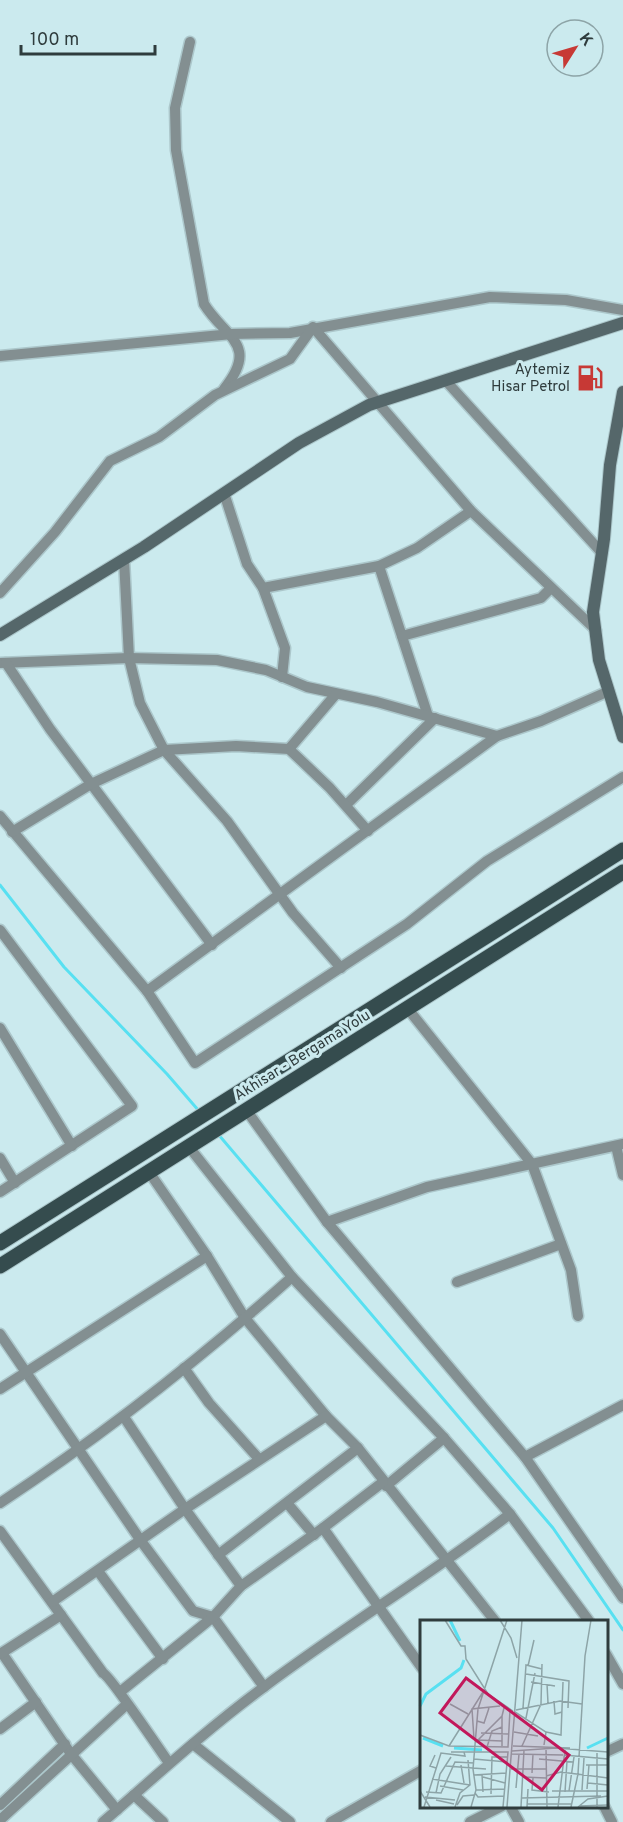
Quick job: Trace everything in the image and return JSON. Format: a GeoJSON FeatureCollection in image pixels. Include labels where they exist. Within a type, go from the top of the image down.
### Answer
{"type":"FeatureCollection","features":[{"type":"Feature","properties":{"kind":"main road","name":"Akhisar - Bergama Yolu"},"geometry":{"type":"LineString","coordinates":[[0,1244],[623,850]]}},
{"type":"Feature","properties":{"kind":"main road","name":"Akhisar - Bergama Yolu"},"geometry":{"type":"LineString","coordinates":[[0,1266],[623,872]]}},
{"type":"Feature","properties":{"kind":"street"},"geometry":{"type":"LineString","coordinates":[[190,42],[175,108],[176,150],[204,304],[212,318],[231,334],[240,359],[234,376],[220,393]]}},
{"type":"Feature","properties":{"kind":"street"},"geometry":{"type":"LineString","coordinates":[[0,356],[231,334],[290,333],[313,327],[490,297],[566,300],[623,310]]}},
{"type":"Feature","properties":{"kind":"street"},"geometry":{"type":"LineString","coordinates":[[0,635],[124,559],[299,443],[380,402],[623,323]]}},
{"type":"Feature","properties":{"kind":"street"},"geometry":{"type":"LineString","coordinates":[[0,593],[55,532],[110,461],[159,436],[220,393],[290,359],[313,327]]}},
{"type":"Feature","properties":{"kind":"street"},"geometry":{"type":"LineString","coordinates":[[313,327],[380,402],[471,511],[596,630]]}},
{"type":"Feature","properties":{"kind":"street"},"geometry":{"type":"LineString","coordinates":[[446,381],[602,553]]}},
{"type":"Feature","properties":{"kind":"street"},"geometry":{"type":"LineString","coordinates":[[623,392],[610,465],[602,553],[593,612],[599,660],[623,737]]}},
{"type":"Feature","properties":{"kind":"street"},"geometry":{"type":"LineString","coordinates":[[225,493],[248,564],[263,588],[285,648],[282,677]]}},
{"type":"Feature","properties":{"kind":"street"},"geometry":{"type":"LineString","coordinates":[[263,588],[379,566],[417,548],[471,511]]}},
{"type":"Feature","properties":{"kind":"street"},"geometry":{"type":"LineString","coordinates":[[124,559],[129,658],[140,703],[164,750],[227,821],[279,893],[342,968]]}},
{"type":"Feature","properties":{"kind":"street"},"geometry":{"type":"LineString","coordinates":[[379,566],[431,717]]}},
{"type":"Feature","properties":{"kind":"street"},"geometry":{"type":"LineString","coordinates":[[402,636],[542,598],[551,588]]}},
{"type":"Feature","properties":{"kind":"street"},"geometry":{"type":"LineString","coordinates":[[3,663],[129,658],[217,660],[266,670],[307,687],[431,717],[497,736]]}},
{"type":"Feature","properties":{"kind":"street"},"geometry":{"type":"LineString","coordinates":[[3,663],[212,945]]}},
{"type":"Feature","properties":{"kind":"street"},"geometry":{"type":"LineString","coordinates":[[147,991],[497,736],[541,721],[609,692]]}},
{"type":"Feature","properties":{"kind":"street"},"geometry":{"type":"LineString","coordinates":[[289,749],[336,694]]}},
{"type":"Feature","properties":{"kind":"street"},"geometry":{"type":"LineString","coordinates":[[346,806],[431,717]]}},
{"type":"Feature","properties":{"kind":"street"},"geometry":{"type":"LineString","coordinates":[[12,832],[91,784],[164,750],[236,746],[289,749],[368,831]]}},
{"type":"Feature","properties":{"kind":"street"},"geometry":{"type":"LineString","coordinates":[[0,816],[147,991],[195,1063],[407,924],[487,861],[623,777]]}},
{"type":"Feature","properties":{"kind":"street"},"geometry":{"type":"LineString","coordinates":[[0,930],[132,1106],[0,1192]]}},
{"type":"Feature","properties":{"kind":"street"},"geometry":{"type":"LineString","coordinates":[[408,1009],[532,1164],[570,1270],[578,1316]]}},
{"type":"Feature","properties":{"kind":"street"},"geometry":{"type":"LineString","coordinates":[[0,1028],[72,1146]]}},
{"type":"Feature","properties":{"kind":"street"},"geometry":{"type":"LineString","coordinates":[[241,1115],[327,1222],[525,1457],[623,1598]]}},
{"type":"Feature","properties":{"kind":"street"},"geometry":{"type":"LineString","coordinates":[[327,1222],[427,1187],[619,1145],[623,1175]]}},
{"type":"Feature","properties":{"kind":"street"},"geometry":{"type":"LineString","coordinates":[[189,1147],[292,1276],[444,1437],[510,1514],[588,1620]]}},
{"type":"Feature","properties":{"kind":"street"},"geometry":{"type":"LineString","coordinates":[[0,1158],[15,1183]]}},
{"type":"Feature","properties":{"kind":"street"},"geometry":{"type":"LineString","coordinates":[[149,1172],[207,1256],[245,1318],[326,1416],[358,1448],[494,1620]]}},
{"type":"Feature","properties":{"kind":"street"},"geometry":{"type":"LineString","coordinates":[[457,1282],[561,1244]]}},
{"type":"Feature","properties":{"kind":"street"},"geometry":{"type":"LineString","coordinates":[[0,1389],[207,1256]]}},
{"type":"Feature","properties":{"kind":"street"},"geometry":{"type":"LineString","coordinates":[[0,1503],[79,1452],[245,1318],[292,1276]]}},
{"type":"Feature","properties":{"kind":"street"},"geometry":{"type":"LineString","coordinates":[[0,1334],[141,1541],[193,1611],[213,1617],[264,1687]]}},
{"type":"Feature","properties":{"kind":"street"},"geometry":{"type":"LineString","coordinates":[[184,1368],[209,1403],[259,1459]]}},
{"type":"Feature","properties":{"kind":"street"},"geometry":{"type":"LineString","coordinates":[[525,1457],[623,1405]]}},
{"type":"Feature","properties":{"kind":"street"},"geometry":{"type":"LineString","coordinates":[[52,1602],[185,1509],[326,1416]]}},
{"type":"Feature","properties":{"kind":"street"},"geometry":{"type":"LineString","coordinates":[[124,1417],[185,1509],[241,1586]]}},
{"type":"Feature","properties":{"kind":"street"},"geometry":{"type":"LineString","coordinates":[[120,1692],[213,1617],[241,1586],[385,1484],[444,1437]]}},
{"type":"Feature","properties":{"kind":"street"},"geometry":{"type":"LineString","coordinates":[[218,1555],[358,1448]]}},
{"type":"Feature","properties":{"kind":"street"},"geometry":{"type":"LineString","coordinates":[[287,1503],[319,1531],[380,1608],[420,1665]]}},
{"type":"Feature","properties":{"kind":"street"},"geometry":{"type":"LineString","coordinates":[[103,1822],[169,1763],[264,1687],[448,1561],[510,1514]]}},
{"type":"Feature","properties":{"kind":"street"},"geometry":{"type":"LineString","coordinates":[[0,1531],[103,1674],[108,1676],[120,1692],[126,1705],[169,1763]]}},
{"type":"Feature","properties":{"kind":"street"},"geometry":{"type":"LineString","coordinates":[[98,1571],[163,1659]]}},
{"type":"Feature","properties":{"kind":"street"},"geometry":{"type":"LineString","coordinates":[[61,1615],[1,1653],[71,1754],[117,1810]]}},
{"type":"Feature","properties":{"kind":"street"},"geometry":{"type":"LineString","coordinates":[[608,1658],[623,1684]]}},
{"type":"Feature","properties":{"kind":"street"},"geometry":{"type":"LineString","coordinates":[[0,1729],[36,1702]]}},
{"type":"Feature","properties":{"kind":"street"},"geometry":{"type":"LineString","coordinates":[[0,1820],[126,1705]]}},
{"type":"Feature","properties":{"kind":"street"},"geometry":{"type":"LineString","coordinates":[[0,1805],[65,1744]]}},
{"type":"Feature","properties":{"kind":"street"},"geometry":{"type":"LineString","coordinates":[[193,1744],[291,1822]]}},
{"type":"Feature","properties":{"kind":"street"},"geometry":{"type":"LineString","coordinates":[[608,1751],[623,1744]]}},
{"type":"Feature","properties":{"kind":"street"},"geometry":{"type":"LineString","coordinates":[[331,1822],[420,1771]]}},
{"type":"Feature","properties":{"kind":"street"},"geometry":{"type":"LineString","coordinates":[[134,1795],[164,1822]]}},
{"type":"Feature","properties":{"kind":"street"},"geometry":{"type":"LineString","coordinates":[[470,1822],[500,1807]]}},
{"type":"Feature","properties":{"kind":"street"},"geometry":{"type":"LineString","coordinates":[[511,1807],[519,1822]]}},
{"type":"Feature","properties":{"kind":"street"},"geometry":{"type":"LineString","coordinates":[[604,1807],[612,1822]]}},
{"type":"Feature","properties":{"kind":"waterway"},"geometry":{"type":"LineString","coordinates":[[0,885],[64,967],[167,1074],[199,1111]]}},
{"type":"Feature","properties":{"kind":"waterway"},"geometry":{"type":"LineString","coordinates":[[218,1134],[553,1528],[623,1630]]}},
{"type":"Feature","properties":{"kind":"place","name":"Aytemiz Hisar Petrol"},"geometry":{"type":"Point","coordinates":[590,378]}}]}
